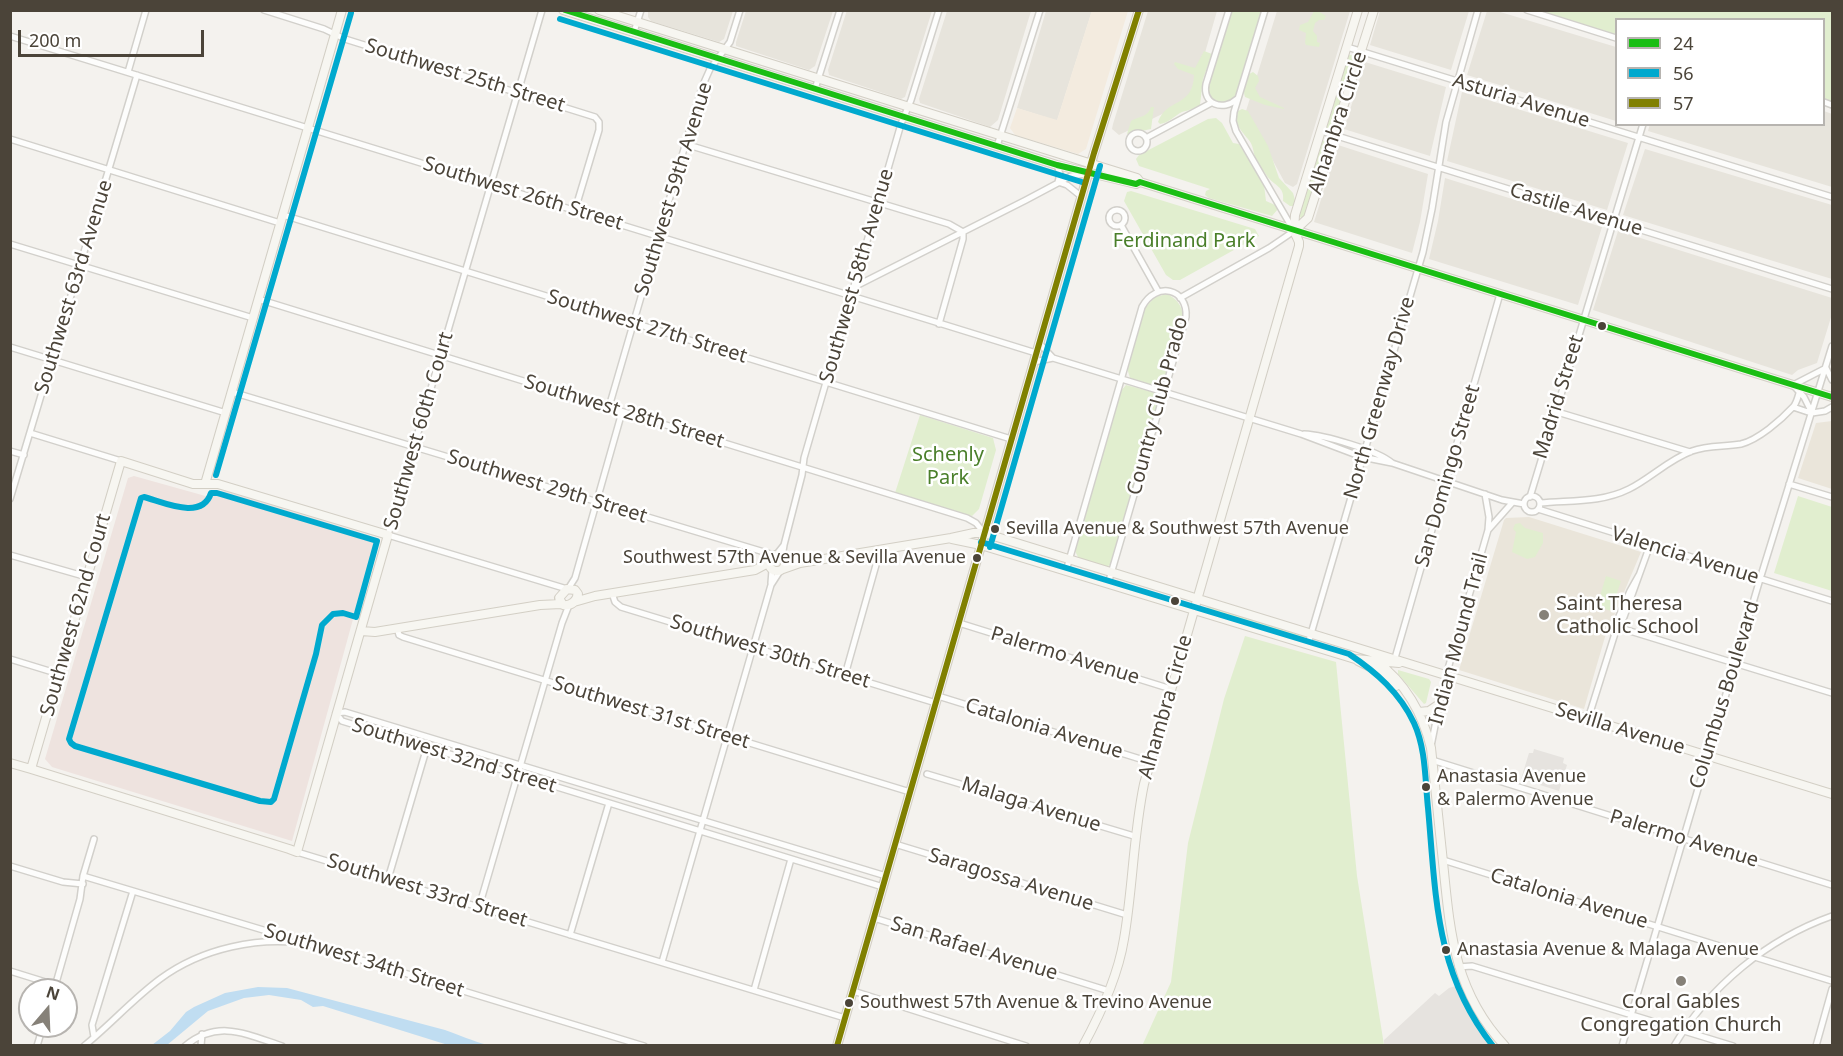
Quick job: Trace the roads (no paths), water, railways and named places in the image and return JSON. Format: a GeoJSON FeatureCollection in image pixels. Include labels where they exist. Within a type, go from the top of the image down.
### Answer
{"type":"FeatureCollection","features":[{"type":"Feature","properties":{"kind":"street"},"geometry":{"type":"LineString","coordinates":[[128,72],[146,10]]}},
{"type":"Feature","properties":{"kind":"street","name":"Southwest 25th Street"},"geometry":{"type":"LineString","coordinates":[[264,10],[324,29],[335,35],[590,115],[598,120],[599,130],[575,210]]}},
{"type":"Feature","properties":{"kind":"street"},"geometry":{"type":"LineString","coordinates":[[205,484],[342,10]]}},
{"type":"Feature","properties":{"kind":"street","name":"Southwest 60th Court"},"geometry":{"type":"LineString","coordinates":[[297,852],[542,10]]}},
{"type":"Feature","properties":{"kind":"street"},"geometry":{"type":"LineString","coordinates":[[563,10],[1057,165],[1136,184],[1140,182]]}},
{"type":"Feature","properties":{"kind":"street"},"geometry":{"type":"LineString","coordinates":[[599,10],[1137,178],[1140,182],[1294,231],[1833,397]]}},
{"type":"Feature","properties":{"kind":"street"},"geometry":{"type":"LineString","coordinates":[[634,32],[641,10]]}},
{"type":"Feature","properties":{"kind":"street","name":"Southwest 59th Avenue"},"geometry":{"type":"LineString","coordinates":[[609,407],[705,80],[717,58],[730,42],[740,10]]}},
{"type":"Feature","properties":{"kind":"street"},"geometry":{"type":"LineString","coordinates":[[815,89],[840,10]]}},
{"type":"Feature","properties":{"kind":"street","name":"Southwest 58th Avenue"},"geometry":{"type":"LineString","coordinates":[[776,563],[784,545],[826,382],[878,203],[939,10]]}},
{"type":"Feature","properties":{"kind":"street"},"geometry":{"type":"LineString","coordinates":[[997,146],[1040,10]]}},
{"type":"Feature","properties":{"kind":"street"},"geometry":{"type":"LineString","coordinates":[[837,1046],[1088,174],[1139,10]]}},
{"type":"Feature","properties":{"kind":"street"},"geometry":{"type":"LineString","coordinates":[[1229,10],[1205,89],[1206,97],[1211,103],[1217,105],[1227,105],[1238,98]]}},
{"type":"Feature","properties":{"kind":"street"},"geometry":{"type":"LineString","coordinates":[[1265,10],[1233,116],[1236,131],[1294,231]]}},
{"type":"Feature","properties":{"kind":"street","name":"Alhambra Circle"},"geometry":{"type":"LineString","coordinates":[[1083,1046],[1109,991],[1123,943],[1134,836],[1150,762],[1299,246],[1294,231],[1295,215],[1358,10]]}},
{"type":"Feature","properties":{"kind":"street","name":"Alhambra Circle"},"geometry":{"type":"LineString","coordinates":[[1294,231],[1308,218],[1374,10]]}},
{"type":"Feature","properties":{"kind":"street"},"geometry":{"type":"LineString","coordinates":[[1527,10],[1615,37]]}},
{"type":"Feature","properties":{"kind":"street","name":"North Greenway Drive"},"geometry":{"type":"LineString","coordinates":[[1308,644],[1430,222],[1446,122],[1478,11]]}},
{"type":"Feature","properties":{"kind":"street","name":"Southwest 26th Street"},"geometry":{"type":"LineString","coordinates":[[10,36],[1036,353]]}},
{"type":"Feature","properties":{"kind":"street","name":"Asturia Avenue"},"geometry":{"type":"LineString","coordinates":[[1347,47],[1833,196]]}},
{"type":"Feature","properties":{"kind":"street","name":"Southwest 63rd Avenue"},"geometry":{"type":"LineString","coordinates":[[10,499],[137,75]]}},
{"type":"Feature","properties":{"kind":"street"},"geometry":{"type":"LineString","coordinates":[[1146,138],[1211,103]]}},
{"type":"Feature","properties":{"kind":"street","name":"Madrid Street"},"geometry":{"type":"LineString","coordinates":[[1530,497],[1554,411],[1642,126]]}},
{"type":"Feature","properties":{"kind":"street","name":"Castile Avenue"},"geometry":{"type":"LineString","coordinates":[[1320,131],[1833,289]]}},
{"type":"Feature","properties":{"kind":"street","name":"Southwest 27th Street"},"geometry":{"type":"LineString","coordinates":[[10,139],[109,170],[466,271],[1011,439]]}},
{"type":"Feature","properties":{"kind":"street"},"geometry":{"type":"LineString","coordinates":[[685,144],[949,224],[963,232]]}},
{"type":"Feature","properties":{"kind":"street"},"geometry":{"type":"LineString","coordinates":[[1057,165],[1060,174],[1058,182]]}},
{"type":"Feature","properties":{"kind":"street"},"geometry":{"type":"LineString","coordinates":[[854,286],[1058,182],[1071,176],[1088,174]]}},
{"type":"Feature","properties":{"kind":"street"},"geometry":{"type":"LineString","coordinates":[[1058,182],[1067,185],[1082,197]]}},
{"type":"Feature","properties":{"kind":"street","name":"Country Club Prado"},"geometry":{"type":"LineString","coordinates":[[1121,225],[1158,291]]}},
{"type":"Feature","properties":{"kind":"street","name":"Country Club Prado"},"geometry":{"type":"LineString","coordinates":[[1180,298],[1269,248],[1294,231]]}},
{"type":"Feature","properties":{"kind":"street"},"geometry":{"type":"LineString","coordinates":[[939,324],[962,243],[963,232]]}},
{"type":"Feature","properties":{"kind":"street"},"geometry":{"type":"LineString","coordinates":[[10,244],[253,318]]}},
{"type":"Feature","properties":{"kind":"street","name":"Country Club Prado"},"geometry":{"type":"LineString","coordinates":[[1066,571],[1142,307],[1150,296],[1158,291],[1166,290],[1180,298],[1186,309],[1186,317],[1108,584]]}},
{"type":"Feature","properties":{"kind":"street","name":"San Domingo Street"},"geometry":{"type":"LineString","coordinates":[[1395,658],[1500,294]]}},
{"type":"Feature","properties":{"kind":"street","name":"Southwest 28th Street"},"geometry":{"type":"LineString","coordinates":[[258,299],[967,518],[976,523],[984,533]]}},
{"type":"Feature","properties":{"kind":"street"},"geometry":{"type":"LineString","coordinates":[[1039,343],[1053,358]]}},
{"type":"Feature","properties":{"kind":"street","name":"Columbus Boulevard"},"geometry":{"type":"LineString","coordinates":[[1622,1046],[1760,579],[1833,346]]}},
{"type":"Feature","properties":{"kind":"street"},"geometry":{"type":"LineString","coordinates":[[10,347],[226,413]]}},
{"type":"Feature","properties":{"kind":"street"},"geometry":{"type":"LineString","coordinates":[[1034,362],[1053,358],[1301,434],[1362,457],[1392,463],[1512,503],[1524,504]]}},
{"type":"Feature","properties":{"kind":"street"},"geometry":{"type":"LineString","coordinates":[[1524,504],[1528,511],[1533,512],[1539,506],[1622,493],[1689,452],[1751,441],[1793,407],[1796,387],[1826,368],[1833,380]]}},
{"type":"Feature","properties":{"kind":"street"},"geometry":{"type":"LineString","coordinates":[[1796,387],[1812,413]]}},
{"type":"Feature","properties":{"kind":"street","name":"Southwest 29th Street"},"geometry":{"type":"LineString","coordinates":[[232,392],[758,551],[776,563]]}},
{"type":"Feature","properties":{"kind":"street"},"geometry":{"type":"LineString","coordinates":[[1793,407],[1812,413],[1825,411],[1833,406]]}},
{"type":"Feature","properties":{"kind":"street"},"geometry":{"type":"LineString","coordinates":[[479,907],[562,623],[564,601],[572,590],[622,411]]}},
{"type":"Feature","properties":{"kind":"street"},"geometry":{"type":"LineString","coordinates":[[1554,411],[1689,452]]}},
{"type":"Feature","properties":{"kind":"street"},"geometry":{"type":"LineString","coordinates":[[30,433],[193,484],[218,484],[546,584],[595,596]]}},
{"type":"Feature","properties":{"kind":"street"},"geometry":{"type":"LineString","coordinates":[[1301,434],[1327,438],[1364,450],[1392,463]]}},
{"type":"Feature","properties":{"kind":"street"},"geometry":{"type":"LineString","coordinates":[[10,451],[24,455]]}},
{"type":"Feature","properties":{"kind":"street","name":"Southwest 62nd Court"},"geometry":{"type":"LineString","coordinates":[[31,770],[122,461]]}},
{"type":"Feature","properties":{"kind":"street"},"geometry":{"type":"LineString","coordinates":[[1790,484],[1833,497]]}},
{"type":"Feature","properties":{"kind":"street","name":"Indian Mound Trail"},"geometry":{"type":"LineString","coordinates":[[1431,748],[1438,705],[1488,530],[1489,518],[1485,494]]}},
{"type":"Feature","properties":{"kind":"street"},"geometry":{"type":"LineString","coordinates":[[1524,504],[1526,499],[1535,497],[1539,506]]}},
{"type":"Feature","properties":{"kind":"street","name":"Indian Mound Trail"},"geometry":{"type":"LineString","coordinates":[[1488,530],[1512,503]]}},
{"type":"Feature","properties":{"kind":"street","name":"Valencia Avenue"},"geometry":{"type":"LineString","coordinates":[[1539,506],[1650,545],[1833,601]]}},
{"type":"Feature","properties":{"kind":"street"},"geometry":{"type":"LineString","coordinates":[[361,631],[375,632],[755,570],[776,563],[800,563],[951,538],[974,532],[984,533]]}},
{"type":"Feature","properties":{"kind":"street","name":"Sevilla Avenue"},"geometry":{"type":"LineString","coordinates":[[984,533],[1395,658],[1407,664]]}},
{"type":"Feature","properties":{"kind":"street","name":"Sevilla Avenue"},"geometry":{"type":"LineString","coordinates":[[951,538],[981,545],[1354,659],[1407,664],[1446,675],[1833,794]]}},
{"type":"Feature","properties":{"kind":"street"},"geometry":{"type":"LineString","coordinates":[[1588,719],[1617,627],[1616,623],[1639,575],[1650,545]]}},
{"type":"Feature","properties":{"kind":"street"},"geometry":{"type":"LineString","coordinates":[[845,675],[877,562],[878,550]]}},
{"type":"Feature","properties":{"kind":"street"},"geometry":{"type":"LineString","coordinates":[[10,555],[87,577]]}},
{"type":"Feature","properties":{"kind":"street"},"geometry":{"type":"LineString","coordinates":[[662,962],[776,563]]}},
{"type":"Feature","properties":{"kind":"street"},"geometry":{"type":"LineString","coordinates":[[546,584],[557,590],[564,601]]}},
{"type":"Feature","properties":{"kind":"street"},"geometry":{"type":"LineString","coordinates":[[564,601],[572,590]]}},
{"type":"Feature","properties":{"kind":"street","name":"Southwest 30th Street"},"geometry":{"type":"LineString","coordinates":[[612,593],[615,602],[621,607],[845,675],[937,699]]}},
{"type":"Feature","properties":{"kind":"street","name":"Palermo Avenue"},"geometry":{"type":"LineString","coordinates":[[959,623],[1172,689]]}},
{"type":"Feature","properties":{"kind":"street"},"geometry":{"type":"LineString","coordinates":[[1617,627],[1833,693]]}},
{"type":"Feature","properties":{"kind":"street","name":"Southwest 31st Street"},"geometry":{"type":"LineString","coordinates":[[397,628],[403,638],[910,792]]}},
{"type":"Feature","properties":{"kind":"street"},"geometry":{"type":"LineString","coordinates":[[1353,646],[1395,677],[1419,712],[1425,726],[1431,748],[1450,929],[1458,967],[1473,1004],[1505,1046]]}},
{"type":"Feature","properties":{"kind":"street"},"geometry":{"type":"LineString","coordinates":[[10,659],[59,674]]}},
{"type":"Feature","properties":{"kind":"street"},"geometry":{"type":"LineString","coordinates":[[1354,659],[1381,673],[1406,693]]}},
{"type":"Feature","properties":{"kind":"street","name":"Catalonia Avenue"},"geometry":{"type":"LineString","coordinates":[[937,699],[1150,762]]}},
{"type":"Feature","properties":{"kind":"street"},"geometry":{"type":"LineString","coordinates":[[1419,712],[1429,711],[1438,705]]}},
{"type":"Feature","properties":{"kind":"street","name":"Southwest 32nd Street"},"geometry":{"type":"LineString","coordinates":[[883,887],[342,722],[336,713],[345,712],[886,876]]}},
{"type":"Feature","properties":{"kind":"street"},"geometry":{"type":"LineString","coordinates":[[388,879],[427,747]]}},
{"type":"Feature","properties":{"kind":"street","name":"Palermo Avenue"},"geometry":{"type":"LineString","coordinates":[[1432,760],[1833,885]]}},
{"type":"Feature","properties":{"kind":"street","name":"Southwest 33rd Street"},"geometry":{"type":"LineString","coordinates":[[10,763],[845,1018]]}},
{"type":"Feature","properties":{"kind":"street","name":"Malaga Avenue"},"geometry":{"type":"LineString","coordinates":[[927,774],[1134,836]]}},
{"type":"Feature","properties":{"kind":"street"},"geometry":{"type":"LineString","coordinates":[[570,935],[609,803]]}},
{"type":"Feature","properties":{"kind":"street"},"geometry":{"type":"LineString","coordinates":[[57,978],[94,839]]}},
{"type":"Feature","properties":{"kind":"street","name":"Saragossa Avenue"},"geometry":{"type":"LineString","coordinates":[[895,844],[1127,915]]}},
{"type":"Feature","properties":{"kind":"street"},"geometry":{"type":"LineString","coordinates":[[754,990],[791,859]]}},
{"type":"Feature","properties":{"kind":"street","name":"Catalonia Avenue"},"geometry":{"type":"LineString","coordinates":[[1443,860],[1833,981]]}},
{"type":"Feature","properties":{"kind":"street"},"geometry":{"type":"LineString","coordinates":[[10,866],[63,882],[83,884]]}},
{"type":"Feature","properties":{"kind":"street","name":"Southwest 34th Street"},"geometry":{"type":"LineString","coordinates":[[83,876],[280,935],[291,942],[309,944],[644,1046]]}},
{"type":"Feature","properties":{"kind":"street"},"geometry":{"type":"LineString","coordinates":[[94,1037],[93,1025],[133,891]]}},
{"type":"Feature","properties":{"kind":"street"},"geometry":{"type":"LineString","coordinates":[[1674,1046],[1720,986],[1757,956],[1810,925],[1833,916]]}},
{"type":"Feature","properties":{"kind":"street","name":"San Rafael Avenue"},"geometry":{"type":"LineString","coordinates":[[874,918],[1109,991]]}},
{"type":"Feature","properties":{"kind":"street"},"geometry":{"type":"LineString","coordinates":[[84,1046],[155,983],[192,960],[232,947],[291,942]]}},
{"type":"Feature","properties":{"kind":"street"},"geometry":{"type":"LineString","coordinates":[[1458,967],[1472,966],[1733,1046]]}},
{"type":"Feature","properties":{"kind":"street"},"geometry":{"type":"LineString","coordinates":[[10,971],[30,978]]}},
{"type":"Feature","properties":{"kind":"street"},"geometry":{"type":"LineString","coordinates":[[1816,1046],[1833,989]]}},
{"type":"Feature","properties":{"kind":"street"},"geometry":{"type":"LineString","coordinates":[[853,991],[1026,1046]]}},
{"type":"Feature","properties":{"kind":"street"},"geometry":{"type":"LineString","coordinates":[[185,1046],[202,1034],[215,1030],[228,1030],[281,1045]]}},
{"type":"Feature","properties":{"kind":"street"},"geometry":{"type":"LineString","coordinates":[[201,1046],[202,1034]]}},
{"type":"Feature","properties":{"kind":"water"},"geometry":{"type":"Polygon","coordinates":[[[258,987],[287,988],[445,1030],[488,1045],[448,1045],[323,1006],[313,1007],[301,1000],[269,995],[244,998],[208,1011],[167,1045],[152,1045],[194,1007],[225,993],[258,987]]]}},
{"type":"Feature","properties":{"kind":"place","name":"Sevilla Avenue & Southwest 57th Avenue"},"geometry":{"type":"Point","coordinates":[995,529]}},
{"type":"Feature","properties":{"kind":"place","name":"Southwest 57th Avenue & Sevilla Avenue"},"geometry":{"type":"Point","coordinates":[977,558]}},
{"type":"Feature","properties":{"kind":"place","name":"Saint Theresa Catholic School"},"geometry":{"type":"Point","coordinates":[1544,615]}},
{"type":"Feature","properties":{"kind":"place","name":"Anastasia Avenue & Palermo Avenue"},"geometry":{"type":"Point","coordinates":[1426,787]}},
{"type":"Feature","properties":{"kind":"place","name":"Anastasia Avenue & Malaga Avenue"},"geometry":{"type":"Point","coordinates":[1446,950]}},
{"type":"Feature","properties":{"kind":"place","name":"Coral Gables Congregation Church"},"geometry":{"type":"Point","coordinates":[1681,981]}},
{"type":"Feature","properties":{"kind":"place","name":"Southwest 57th Avenue & Trevino Avenue"},"geometry":{"type":"Point","coordinates":[849,1003]}},
{"type":"Feature","properties":{"kind":"park label","name":"Ferdinand Park"},"geometry":{"type":"Point","coordinates":[1184,241]}},
{"type":"Feature","properties":{"kind":"park label","name":"Schenly Park"},"geometry":{"type":"Point","coordinates":[948,466]}}]}
